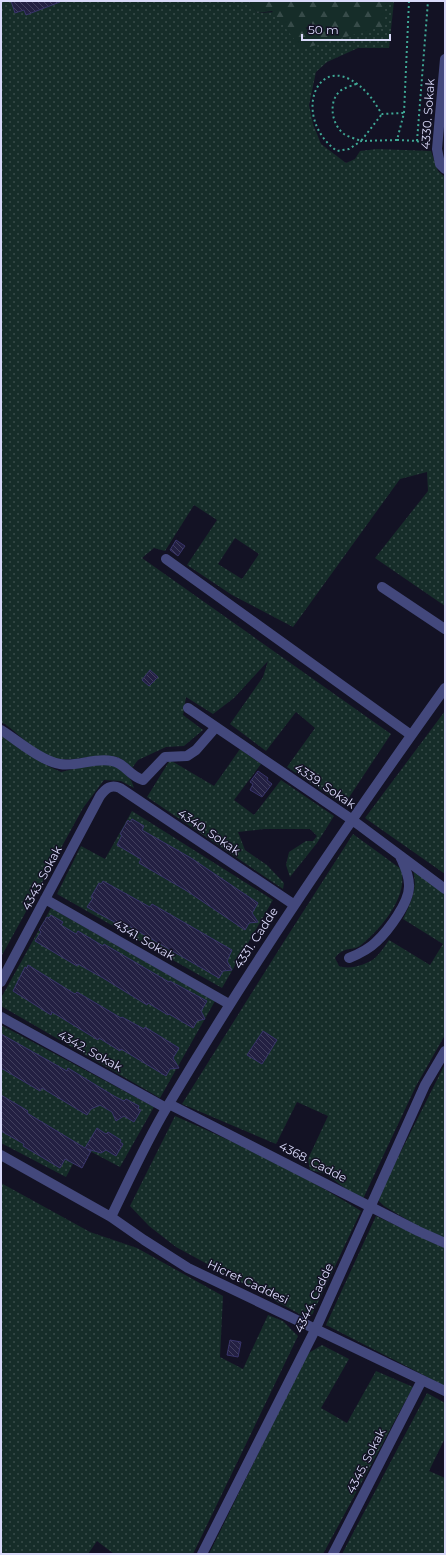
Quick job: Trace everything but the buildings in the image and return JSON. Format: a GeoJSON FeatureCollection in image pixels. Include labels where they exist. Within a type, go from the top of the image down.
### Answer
{"type":"FeatureCollection","features":[{"type":"Feature","properties":{"kind":"street","name":"4330. Sokak"},"geometry":{"type":"LineString","coordinates":[[445,59],[437,149],[440,164],[445,170]]}},
{"type":"Feature","properties":{"kind":"street"},"geometry":{"type":"LineString","coordinates":[[166,560],[411,735]]}},
{"type":"Feature","properties":{"kind":"street"},"geometry":{"type":"LineString","coordinates":[[382,587],[445,629]]}},
{"type":"Feature","properties":{"kind":"street","name":"4331. Cadde"},"geometry":{"type":"LineString","coordinates":[[111,1217],[168,1106],[229,1004],[293,904],[351,819],[445,688]]}},
{"type":"Feature","properties":{"kind":"street","name":"4339. Sokak"},"geometry":{"type":"LineString","coordinates":[[188,708],[351,819],[445,888]]}},
{"type":"Feature","properties":{"kind":"street"},"geometry":{"type":"LineString","coordinates":[[1,730],[46,760],[60,764],[100,760],[113,761],[124,766],[133,777],[142,780],[165,757],[186,756],[196,750],[216,726]]}},
{"type":"Feature","properties":{"kind":"street","name":"4340. Sokak"},"geometry":{"type":"LineString","coordinates":[[109,787],[114,786],[120,788],[293,904]]}},
{"type":"Feature","properties":{"kind":"street","name":"4343. Sokak"},"geometry":{"type":"LineString","coordinates":[[1,982],[100,796],[109,787]]}},
{"type":"Feature","properties":{"kind":"street"},"geometry":{"type":"LineString","coordinates":[[349,958],[363,952],[377,942],[397,916],[407,898],[410,886],[408,873],[399,854]]}},
{"type":"Feature","properties":{"kind":"street","name":"4341. Sokak"},"geometry":{"type":"LineString","coordinates":[[45,899],[229,1004]]}},
{"type":"Feature","properties":{"kind":"street","name":"4342. Sokak"},"geometry":{"type":"LineString","coordinates":[[1,1017],[168,1106]]}},
{"type":"Feature","properties":{"kind":"street","name":"4344. Cadde"},"geometry":{"type":"LineString","coordinates":[[202,1554],[316,1328],[425,1085],[445,1051]]}},
{"type":"Feature","properties":{"kind":"street","name":"4368. Cadde"},"geometry":{"type":"LineString","coordinates":[[168,1106],[418,1231],[445,1243]]}},
{"type":"Feature","properties":{"kind":"street"},"geometry":{"type":"LineString","coordinates":[[1,1156],[111,1217]]}},
{"type":"Feature","properties":{"kind":"street","name":"Hicret Caddesi"},"geometry":{"type":"LineString","coordinates":[[111,1217],[188,1268],[316,1328],[445,1392]]}},
{"type":"Feature","properties":{"kind":"street","name":"4345. Sokak"},"geometry":{"type":"LineString","coordinates":[[333,1554],[422,1380]]}},
{"type":"Feature","properties":{"kind":"path"},"geometry":{"type":"LineString","coordinates":[[397,140],[404,113],[409,1]]}},
{"type":"Feature","properties":{"kind":"path"},"geometry":{"type":"LineString","coordinates":[[357,83],[340,92],[334,100],[332,113],[336,124],[344,133],[361,141],[417,141],[428,1]]}},
{"type":"Feature","properties":{"kind":"path"},"geometry":{"type":"LineString","coordinates":[[382,114],[368,94],[357,83],[345,76],[334,75],[324,79],[316,87],[312,103],[313,116],[318,131],[328,144],[337,151],[349,149],[361,141],[382,114],[404,113]]}},
{"type":"Feature","properties":{"kind":"green space"},"geometry":{"type":"Polygon","coordinates":[[[1,1],[249,1],[257,13],[385,6],[389,1],[394,1],[389,48],[358,48],[327,62],[316,72],[309,105],[313,124],[321,144],[346,163],[355,159],[360,151],[377,149],[431,151],[438,171],[445,177],[445,606],[375,558],[428,491],[427,472],[400,479],[293,627],[232,595],[187,565],[217,520],[194,505],[165,551],[154,548],[142,558],[391,734],[344,805],[287,767],[315,728],[296,712],[266,751],[230,724],[263,677],[268,661],[234,698],[213,714],[186,697],[183,715],[203,730],[184,746],[166,747],[138,760],[132,768],[117,757],[100,756],[65,759],[47,756],[42,754],[5,724],[1,723],[1,1]],[[235,538],[218,564],[242,579],[259,554],[235,538]]]}},
{"type":"Feature","properties":{"kind":"green space"},"geometry":{"type":"Polygon","coordinates":[[[249,1],[389,1],[385,6],[385,26],[302,49],[272,11],[257,13],[249,1]]]}},
{"type":"Feature","properties":{"kind":"green space"},"geometry":{"type":"Polygon","coordinates":[[[445,711],[445,874],[365,818],[445,711]]]}},
{"type":"Feature","properties":{"kind":"green space"},"geometry":{"type":"Polygon","coordinates":[[[1,732],[48,766],[61,772],[90,765],[116,765],[131,780],[134,788],[121,781],[104,780],[83,808],[1,957],[1,732]]]}},
{"type":"Feature","properties":{"kind":"green space"},"geometry":{"type":"Polygon","coordinates":[[[240,749],[261,764],[234,800],[254,815],[281,780],[334,816],[317,843],[290,877],[286,865],[289,852],[306,841],[313,841],[317,836],[310,829],[264,829],[238,832],[245,850],[267,865],[284,883],[283,889],[147,797],[170,760],[214,786],[240,749]]]}},
{"type":"Feature","properties":{"kind":"green space"},"geometry":{"type":"Polygon","coordinates":[[[132,811],[273,900],[222,988],[57,894],[81,846],[105,859],[132,811]]]}},
{"type":"Feature","properties":{"kind":"green space"},"geometry":{"type":"Polygon","coordinates":[[[353,834],[401,869],[401,890],[392,911],[377,930],[358,947],[342,951],[335,958],[339,966],[352,967],[367,963],[375,958],[389,940],[430,965],[443,944],[403,919],[413,896],[415,884],[413,870],[445,894],[445,1035],[416,1086],[362,1201],[326,1174],[310,1170],[308,1159],[328,1116],[297,1102],[276,1144],[182,1104],[353,834]]]}},
{"type":"Feature","properties":{"kind":"green space"},"geometry":{"type":"Polygon","coordinates":[[[51,908],[215,1001],[160,1098],[1,1006],[1,998],[51,908]]]}},
{"type":"Feature","properties":{"kind":"green space"},"geometry":{"type":"Polygon","coordinates":[[[1,1025],[154,1107],[120,1167],[82,1147],[66,1177],[1,1143],[1,1025]]]}},
{"type":"Feature","properties":{"kind":"green space"},"geometry":{"type":"Polygon","coordinates":[[[445,1064],[445,1242],[384,1206],[377,1199],[445,1064]]]}},
{"type":"Feature","properties":{"kind":"green space"},"geometry":{"type":"Polygon","coordinates":[[[175,1116],[270,1160],[316,1184],[361,1211],[312,1315],[305,1317],[176,1247],[149,1226],[130,1206],[175,1116]]]}},
{"type":"Feature","properties":{"kind":"green space"},"geometry":{"type":"Polygon","coordinates":[[[1,1183],[90,1232],[137,1248],[223,1296],[220,1357],[243,1369],[268,1315],[283,1321],[298,1336],[193,1554],[114,1554],[97,1541],[88,1554],[1,1554],[1,1183]]]}},
{"type":"Feature","properties":{"kind":"green space"},"geometry":{"type":"Polygon","coordinates":[[[376,1216],[445,1248],[445,1386],[326,1325],[376,1216]]]}},
{"type":"Feature","properties":{"kind":"green space"},"geometry":{"type":"Polygon","coordinates":[[[322,1345],[349,1359],[321,1408],[347,1423],[376,1371],[413,1387],[323,1554],[209,1554],[307,1354],[322,1345]]]}},
{"type":"Feature","properties":{"kind":"green space"},"geometry":{"type":"Polygon","coordinates":[[[427,1393],[445,1403],[445,1438],[429,1471],[445,1478],[445,1554],[342,1554],[427,1393]]]}}]}
